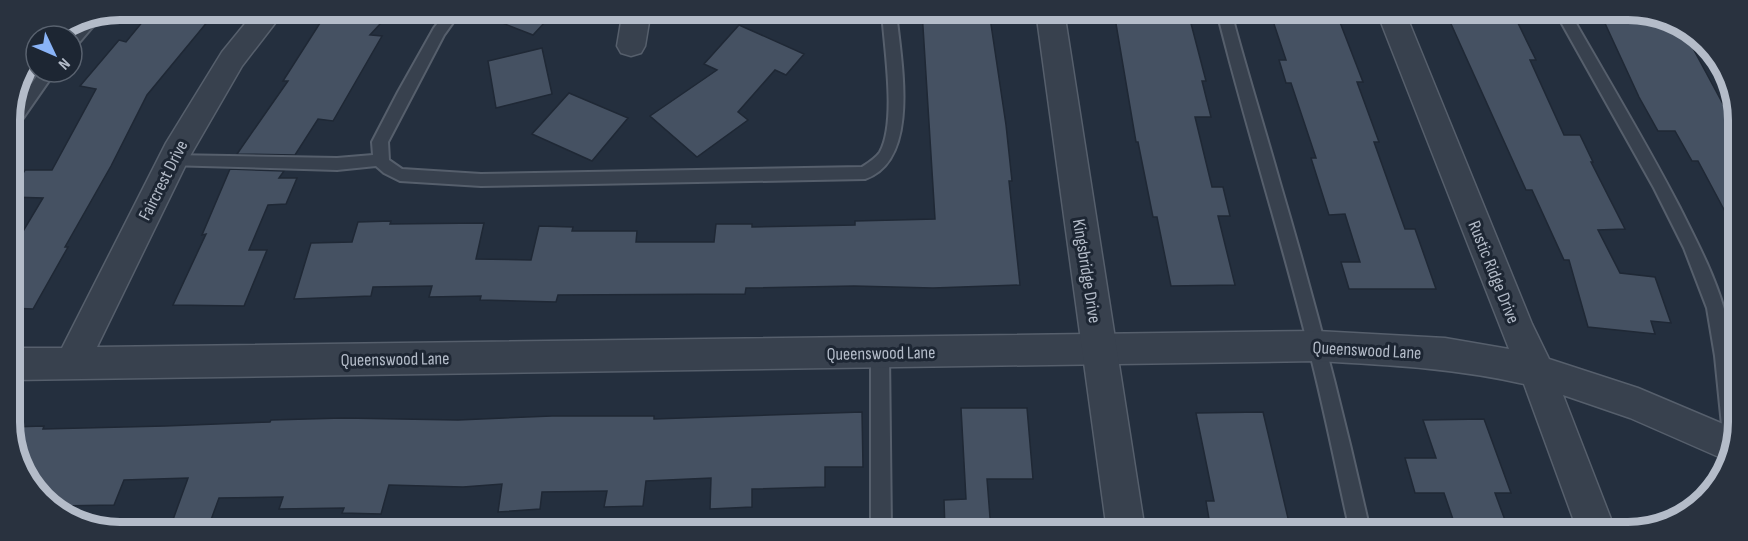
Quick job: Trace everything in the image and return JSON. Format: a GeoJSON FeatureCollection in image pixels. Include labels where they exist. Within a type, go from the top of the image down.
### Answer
{"type":"FeatureCollection","features":[{"type":"Feature","properties":{"kind":"street","name":"Faircrest Drive"},"geometry":{"type":"LineString","coordinates":[[72,363],[172,161],[232,59],[264,20]]}},
{"type":"Feature","properties":{"kind":"street"},"geometry":{"type":"LineString","coordinates":[[631,46],[635,20]]}},
{"type":"Feature","properties":{"kind":"street","name":"Kingsbridge Drive"},"geometry":{"type":"LineString","coordinates":[[1052,20],[1125,521]]}},
{"type":"Feature","properties":{"kind":"street","name":"Rustic Ridge Drive"},"geometry":{"type":"LineString","coordinates":[[1394,20],[1511,314],[1537,372],[1593,521]]}},
{"type":"Feature","properties":{"kind":"street","name":"Queenswood Lane"},"geometry":{"type":"LineString","coordinates":[[20,364],[1317,346],[1463,356],[1537,372],[1634,404],[1726,443]]}},
{"type":"Feature","properties":{"kind":"lane"},"geometry":{"type":"LineString","coordinates":[[448,20],[405,92],[380,142],[380,160],[400,175],[481,180],[865,173],[886,155],[893,132],[894,63],[890,20]]}},
{"type":"Feature","properties":{"kind":"lane"},"geometry":{"type":"LineString","coordinates":[[1226,20],[1317,346],[1358,521]]}},
{"type":"Feature","properties":{"kind":"lane"},"geometry":{"type":"LineString","coordinates":[[1567,20],[1692,248],[1715,308],[1728,392]]}},
{"type":"Feature","properties":{"kind":"lane"},"geometry":{"type":"LineString","coordinates":[[20,111],[39,84]]}},
{"type":"Feature","properties":{"kind":"lane"},"geometry":{"type":"LineString","coordinates":[[172,161],[337,164],[380,160]]}},
{"type":"Feature","properties":{"kind":"lane"},"geometry":{"type":"LineString","coordinates":[[880,352],[881,521]]}},
{"type":"Feature","properties":{"kind":"building"},"geometry":{"type":"Polygon","coordinates":[[[144,20],[209,20],[147,95],[33,309],[20,308],[20,236],[43,198],[20,197],[20,178],[25,170],[52,170],[96,89],[80,86],[119,40],[126,42],[144,20]]]}},
{"type":"Feature","properties":{"kind":"building"},"geometry":{"type":"Polygon","coordinates":[[[323,20],[384,20],[370,35],[382,36],[333,121],[318,119],[295,155],[237,154],[288,81],[283,81],[323,20]]]}},
{"type":"Feature","properties":{"kind":"building"},"geometry":{"type":"Polygon","coordinates":[[[495,20],[547,20],[533,35],[495,20]]]}},
{"type":"Feature","properties":{"kind":"building"},"geometry":{"type":"Polygon","coordinates":[[[923,20],[990,20],[1006,125],[1012,181],[1009,181],[1020,285],[933,288],[854,286],[746,288],[745,294],[558,295],[556,302],[480,300],[481,296],[429,297],[432,286],[373,287],[371,296],[294,299],[311,243],[352,242],[358,222],[484,223],[476,259],[531,260],[539,226],[573,227],[572,231],[637,231],[636,242],[714,242],[716,224],[752,224],[752,227],[855,225],[855,221],[935,219],[923,20]]]}},
{"type":"Feature","properties":{"kind":"building"},"geometry":{"type":"Polygon","coordinates":[[[1115,20],[1190,20],[1206,81],[1202,81],[1211,117],[1195,117],[1212,187],[1223,187],[1230,216],[1218,216],[1235,285],[1171,286],[1157,217],[1153,217],[1138,142],[1136,142],[1115,20]]]}},
{"type":"Feature","properties":{"kind":"building"},"geometry":{"type":"Polygon","coordinates":[[[1273,20],[1339,20],[1363,82],[1357,82],[1379,142],[1374,142],[1405,229],[1415,229],[1436,289],[1349,289],[1341,262],[1360,262],[1345,214],[1329,215],[1311,158],[1316,158],[1291,83],[1286,83],[1279,60],[1286,60],[1273,20]]]}},
{"type":"Feature","properties":{"kind":"building"},"geometry":{"type":"Polygon","coordinates":[[[1449,20],[1516,20],[1536,60],[1530,60],[1564,135],[1580,135],[1625,229],[1598,230],[1620,273],[1655,277],[1671,323],[1651,321],[1655,334],[1588,327],[1569,260],[1564,260],[1532,190],[1526,190],[1449,20]]]}},
{"type":"Feature","properties":{"kind":"building"},"geometry":{"type":"Polygon","coordinates":[[[1603,20],[1641,20],[1654,23],[1667,27],[1689,40],[1728,113],[1728,217],[1698,161],[1692,161],[1675,131],[1658,131],[1639,97],[1603,20]]]}},
{"type":"Feature","properties":{"kind":"building"},"geometry":{"type":"Polygon","coordinates":[[[739,25],[804,54],[786,75],[775,70],[738,112],[748,120],[697,157],[650,116],[717,70],[704,64],[739,25]]]}},
{"type":"Feature","properties":{"kind":"building"},"geometry":{"type":"Polygon","coordinates":[[[542,48],[552,94],[496,108],[488,61],[542,48]]]}},
{"type":"Feature","properties":{"kind":"building"},"geometry":{"type":"Polygon","coordinates":[[[569,93],[628,118],[592,161],[532,134],[569,93]]]}},
{"type":"Feature","properties":{"kind":"building"},"geometry":{"type":"Polygon","coordinates":[[[230,169],[284,171],[279,178],[297,178],[286,204],[268,205],[249,250],[267,250],[244,306],[173,305],[206,234],[202,235],[230,169]]]}},
{"type":"Feature","properties":{"kind":"building"},"geometry":{"type":"Polygon","coordinates":[[[961,408],[1027,408],[1033,479],[987,479],[990,521],[945,521],[944,500],[966,499],[961,408]]]}},
{"type":"Feature","properties":{"kind":"building"},"geometry":{"type":"Polygon","coordinates":[[[862,412],[863,467],[825,467],[825,487],[752,489],[752,507],[710,509],[711,478],[646,481],[643,506],[604,507],[607,491],[542,492],[540,509],[498,512],[502,484],[463,487],[389,485],[381,514],[342,513],[344,508],[279,509],[283,497],[219,498],[210,522],[172,522],[188,478],[124,480],[114,505],[67,506],[49,492],[30,466],[21,441],[20,427],[44,426],[43,429],[165,426],[343,418],[458,420],[552,416],[654,416],[654,419],[862,412]]]}},
{"type":"Feature","properties":{"kind":"building"},"geometry":{"type":"Polygon","coordinates":[[[1263,412],[1289,521],[1209,521],[1206,501],[1214,501],[1196,413],[1263,412]]]}},
{"type":"Feature","properties":{"kind":"building"},"geometry":{"type":"Polygon","coordinates":[[[1484,419],[1511,493],[1495,493],[1505,521],[1454,521],[1444,493],[1415,493],[1405,458],[1436,458],[1423,420],[1484,419]]]}}]}
